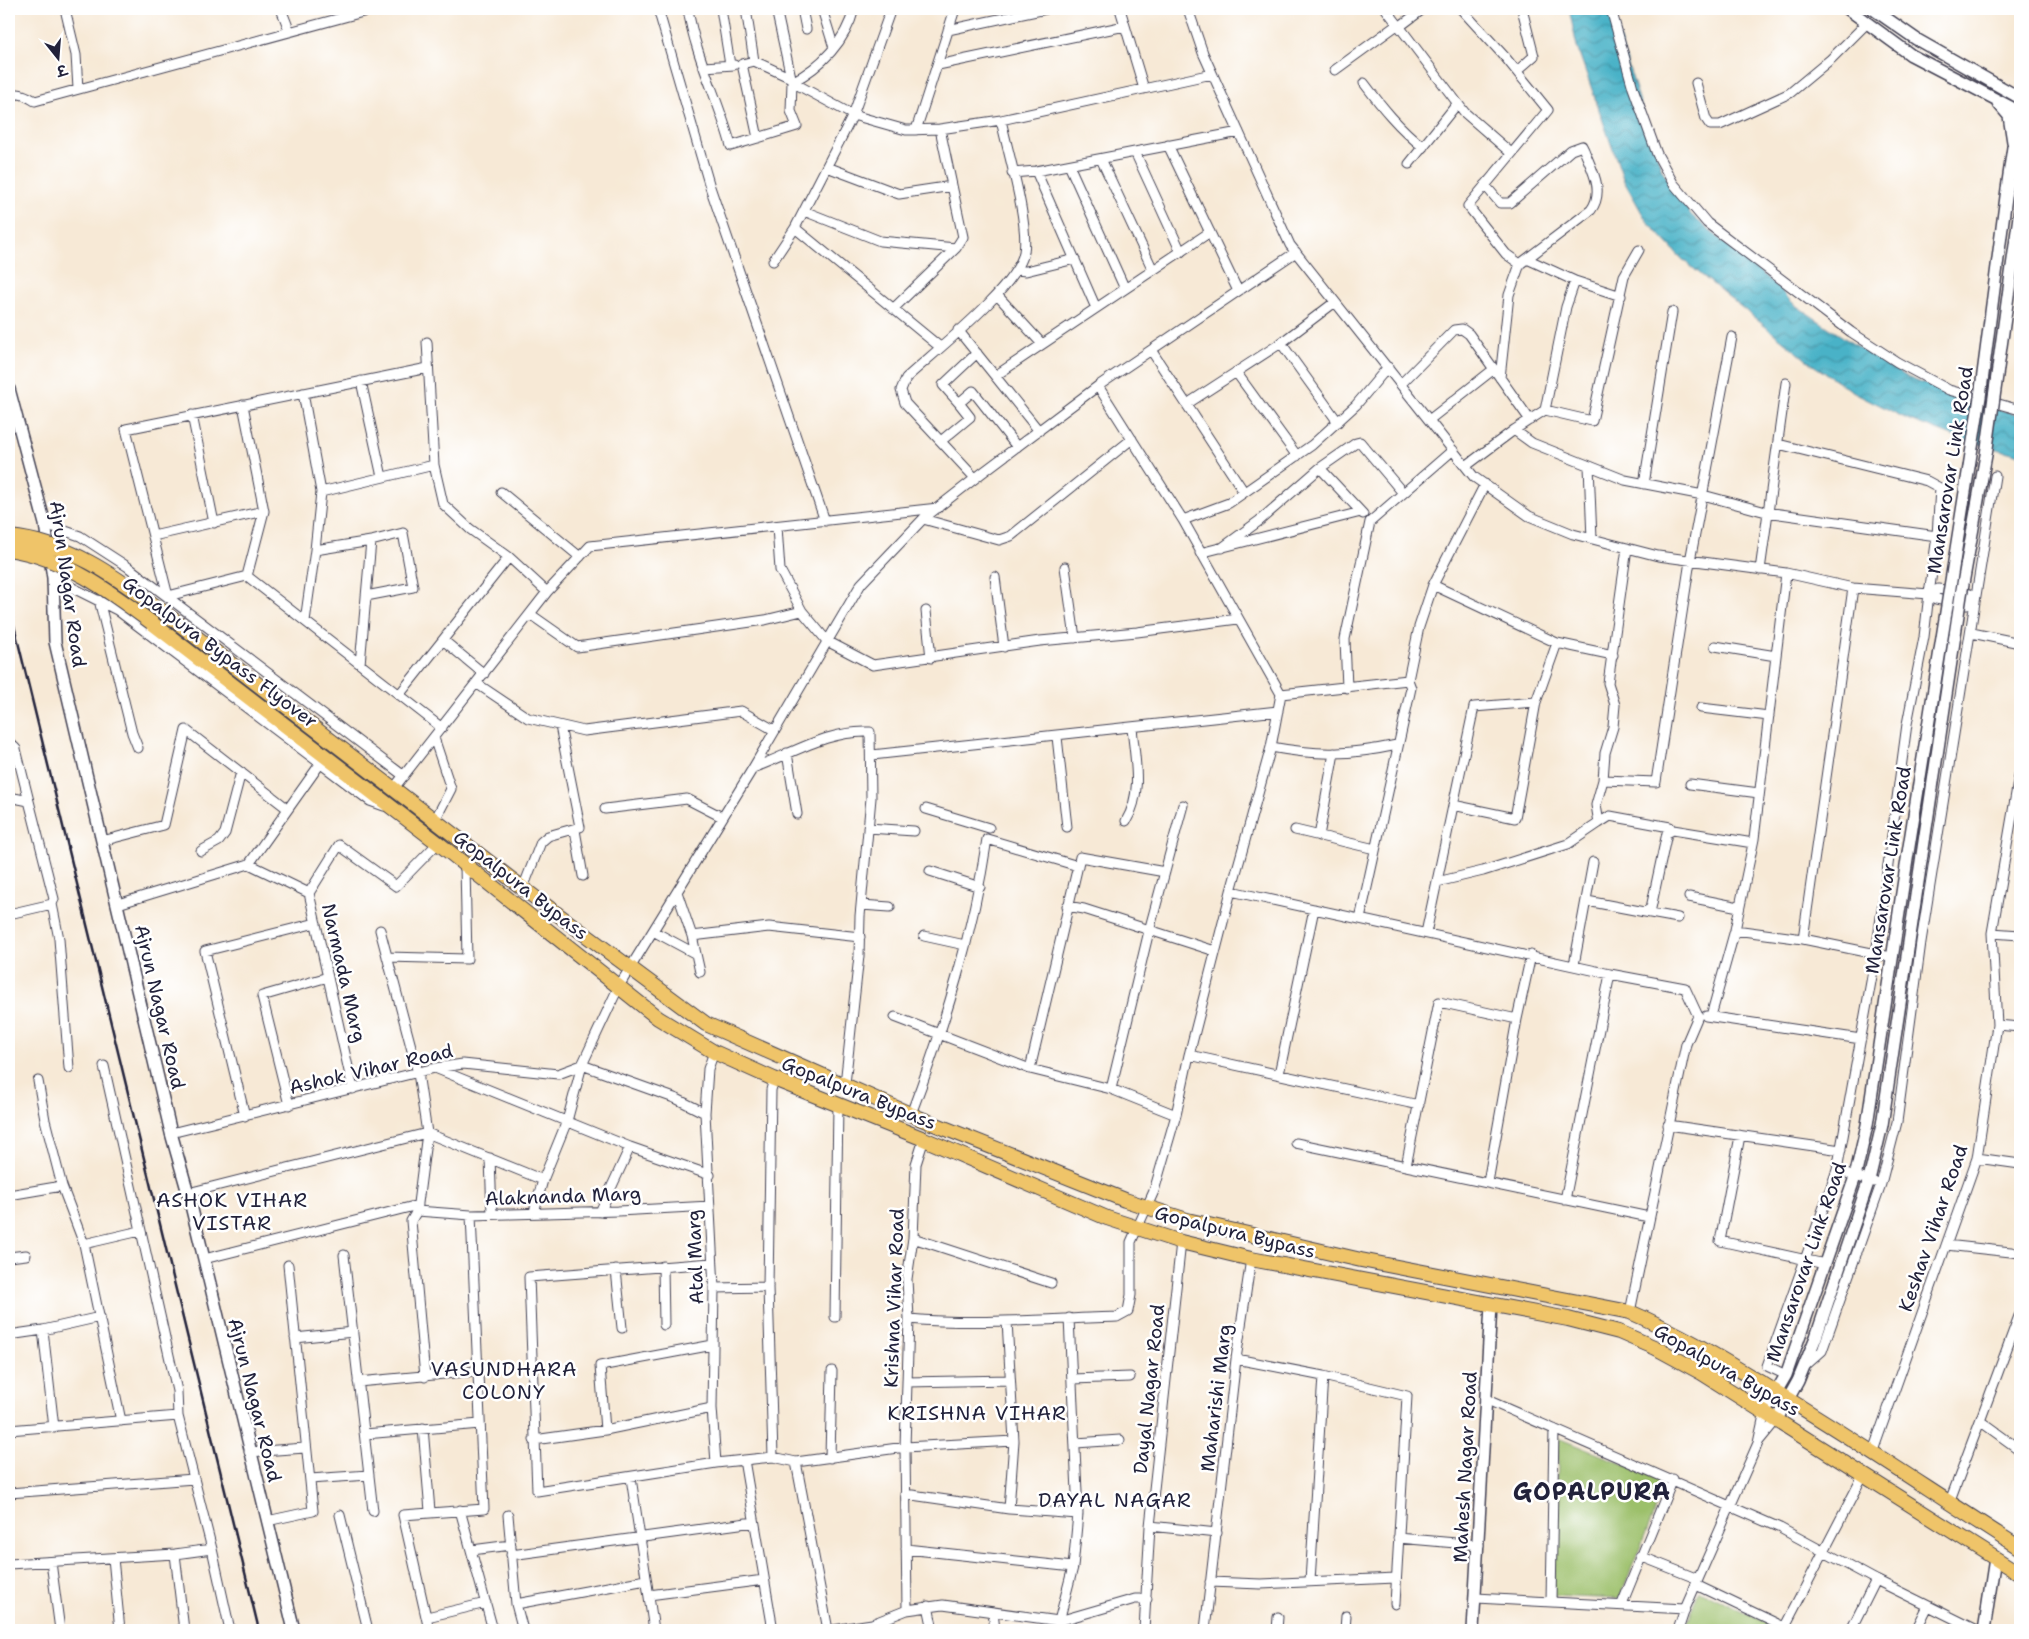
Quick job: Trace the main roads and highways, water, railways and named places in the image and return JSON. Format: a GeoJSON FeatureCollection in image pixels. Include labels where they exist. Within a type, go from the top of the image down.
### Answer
{"type":"FeatureCollection","features":[{"type":"Feature","properties":{"kind":"main road","name":"Gopalpura Bypass Flyover"},"geometry":{"type":"LineString","coordinates":[[9,537],[24,538],[64,550],[102,567],[394,788]]}},
{"type":"Feature","properties":{"kind":"main road","name":"Gopalpura Bypass Flyover"},"geometry":{"type":"LineString","coordinates":[[9,549],[61,563],[104,588],[394,810]]}},
{"type":"Feature","properties":{"kind":"main road","name":"Gopalpura Bypass"},"geometry":{"type":"LineString","coordinates":[[394,788],[523,888],[706,1024],[911,1114],[1148,1208],[1187,1220],[1361,1260],[1630,1312],[1669,1328],[1873,1451],[2020,1548]]}},
{"type":"Feature","properties":{"kind":"main road","name":"Gopalpura Bypass"},"geometry":{"type":"LineString","coordinates":[[394,810],[658,1018],[714,1052],[774,1079],[924,1139],[1107,1218],[1181,1242],[1251,1259],[1568,1319],[1619,1332],[1656,1348],[1694,1368],[1765,1411],[2020,1574]]}},
{"type":"Feature","properties":{"kind":"water"},"geometry":{"type":"Polygon","coordinates":[[[1569,9],[1610,9],[1662,170],[1691,215],[1771,281],[1795,305],[1909,378],[1968,401],[2020,415],[2020,455],[1963,440],[1907,419],[1854,392],[1813,365],[1683,260],[1646,220],[1624,181],[1577,47],[1569,9]]]}},
{"type":"Feature","properties":{"kind":"railway"},"geometry":{"type":"LineString","coordinates":[[9,605],[259,1630]]}},
{"type":"Feature","properties":{"kind":"district","name":"ASHOK VIHAR VISTAR"},"geometry":{"type":"Point","coordinates":[232,1212]}},
{"type":"Feature","properties":{"kind":"district","name":"VASUNDHARA COLONY"},"geometry":{"type":"Point","coordinates":[504,1380]}},
{"type":"Feature","properties":{"kind":"district","name":"KRISHNA VIHAR"},"geometry":{"type":"Point","coordinates":[977,1413]}},
{"type":"Feature","properties":{"kind":"district","name":"GOPALPURA"},"geometry":{"type":"Point","coordinates":[1592,1492]}},
{"type":"Feature","properties":{"kind":"district","name":"DAYAL NAGAR"},"geometry":{"type":"Point","coordinates":[1115,1500]}}]}
